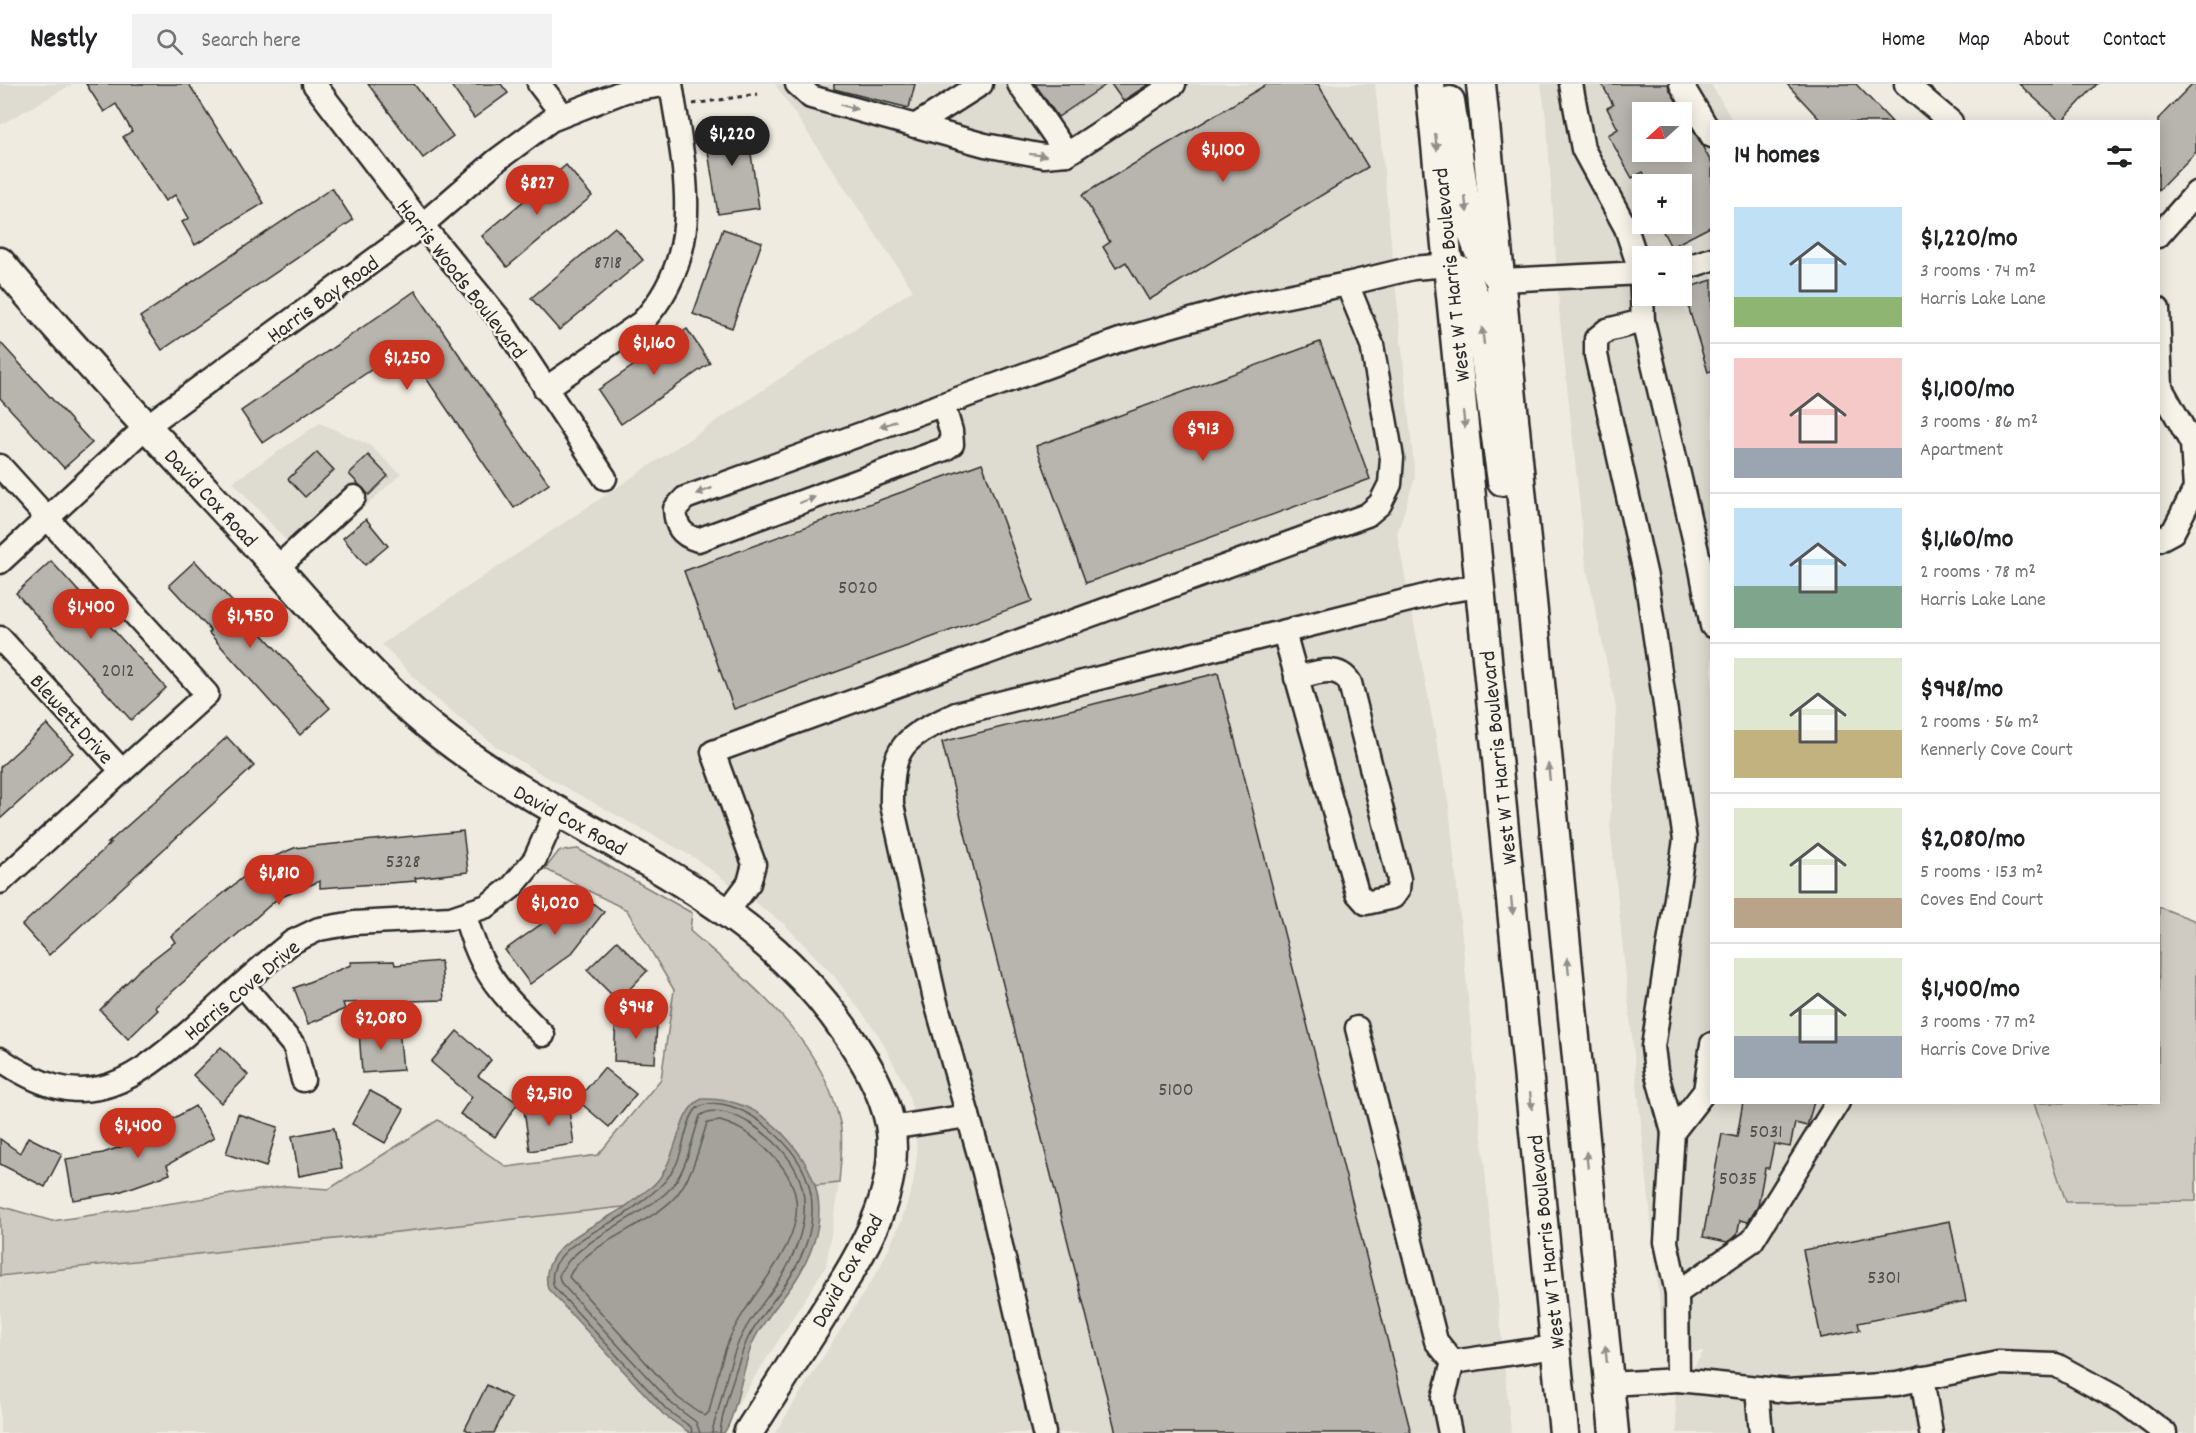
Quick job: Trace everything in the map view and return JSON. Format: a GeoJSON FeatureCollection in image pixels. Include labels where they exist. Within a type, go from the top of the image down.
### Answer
{"type":"FeatureCollection","features":[{"type":"Feature","properties":{"kind":"main road","name":"West W T Harris Boulevard"},"geometry":{"type":"LineString","coordinates":[[1430,84],[1564,1433]]}},
{"type":"Feature","properties":{"kind":"main road"},"geometry":{"type":"LineString","coordinates":[[1447,84],[1468,221],[1478,249],[1501,280]]}},
{"type":"Feature","properties":{"kind":"main road"},"geometry":{"type":"LineString","coordinates":[[1482,84],[1614,1433]]}},
{"type":"Feature","properties":{"kind":"main road","name":"David Cox Road"},"geometry":{"type":"LineString","coordinates":[[0,262],[277,568],[412,712],[494,775],[556,812],[681,880],[728,911],[789,964],[840,1023],[878,1085],[890,1128],[892,1155],[889,1180],[870,1233],[852,1267],[748,1433]]}},
{"type":"Feature","properties":{"kind":"main road"},"geometry":{"type":"LineString","coordinates":[[1449,265],[1465,273],[1478,305],[1510,543],[1537,641]]}},
{"type":"Feature","properties":{"kind":"street","name":"Harris Woods Boulevard"},"geometry":{"type":"LineString","coordinates":[[314,84],[422,225],[502,324],[605,478]]}},
{"type":"Feature","properties":{"kind":"street"},"geometry":{"type":"LineString","coordinates":[[539,84],[562,114]]}},
{"type":"Feature","properties":{"kind":"street","name":"Harris Bay Road"},"geometry":{"type":"LineString","coordinates":[[0,562],[147,426],[422,225],[496,160],[562,114],[625,91],[671,84]]}},
{"type":"Feature","properties":{"kind":"street"},"geometry":{"type":"LineString","coordinates":[[545,389],[642,322],[659,303],[675,273],[688,214],[671,84]]}},
{"type":"Feature","properties":{"kind":"street"},"geometry":{"type":"LineString","coordinates":[[797,84],[811,97],[985,145],[1044,156],[1067,154],[1174,84]]}},
{"type":"Feature","properties":{"kind":"street"},"geometry":{"type":"LineString","coordinates":[[915,126],[981,84]]}},
{"type":"Feature","properties":{"kind":"street"},"geometry":{"type":"LineString","coordinates":[[1019,84],[1067,154]]}},
{"type":"Feature","properties":{"kind":"street"},"geometry":{"type":"LineString","coordinates":[[1571,84],[1582,149],[1626,228],[1632,246]]}},
{"type":"Feature","properties":{"kind":"street"},"geometry":{"type":"LineString","coordinates":[[1681,84],[1710,133]]}},
{"type":"Feature","properties":{"kind":"street"},"geometry":{"type":"LineString","coordinates":[[1906,84],[1947,120]]}},
{"type":"Feature","properties":{"kind":"street"},"geometry":{"type":"LineString","coordinates":[[2160,234],[2196,193]]}},
{"type":"Feature","properties":{"kind":"street"},"geometry":{"type":"LineString","coordinates":[[1692,266],[1710,260]]}},
{"type":"Feature","properties":{"kind":"street"},"geometry":{"type":"LineString","coordinates":[[943,404],[952,444],[945,448],[699,540],[687,537],[679,530],[675,508],[685,498],[943,404],[1120,340],[1248,304],[1413,268],[1449,265]]}},
{"type":"Feature","properties":{"kind":"street"},"geometry":{"type":"LineString","coordinates":[[1501,280],[1632,273]]}},
{"type":"Feature","properties":{"kind":"street"},"geometry":{"type":"LineString","coordinates":[[728,911],[749,884],[754,864],[713,752],[1366,515],[1380,504],[1390,484],[1392,458],[1372,345],[1347,284]]}},
{"type":"Feature","properties":{"kind":"street"},"geometry":{"type":"LineString","coordinates":[[1643,306],[1643,321],[1710,616]]}},
{"type":"Feature","properties":{"kind":"street"},"geometry":{"type":"LineString","coordinates":[[1643,321],[1607,330],[1596,339],[1596,355],[1646,577],[1685,840],[1653,1047],[1656,1071],[1673,1132],[1666,1242],[1677,1293],[1678,1380]]}},
{"type":"Feature","properties":{"kind":"street"},"geometry":{"type":"LineString","coordinates":[[2160,362],[2161,388],[2192,444],[2195,489],[2173,532],[2160,539]]}},
{"type":"Feature","properties":{"kind":"street"},"geometry":{"type":"LineString","coordinates":[[0,466],[207,694],[0,882]]}},
{"type":"Feature","properties":{"kind":"street"},"geometry":{"type":"LineString","coordinates":[[277,568],[354,497]]}},
{"type":"Feature","properties":{"kind":"street"},"geometry":{"type":"LineString","coordinates":[[1044,1433],[984,1172],[935,999],[892,805],[891,774],[899,750],[919,731],[956,714],[1441,592],[1480,586]]}},
{"type":"Feature","properties":{"kind":"street"},"geometry":{"type":"LineString","coordinates":[[1284,632],[1296,678],[1357,894],[1366,903],[1393,897],[1398,890],[1399,879],[1350,683],[1344,674],[1336,671],[1296,678]]}},
{"type":"Feature","properties":{"kind":"street","name":"Blewett Drive"},"geometry":{"type":"LineString","coordinates":[[0,638],[122,771]]}},
{"type":"Feature","properties":{"kind":"street","name":"Harris Cove Drive"},"geometry":{"type":"LineString","coordinates":[[0,1059],[18,1071],[53,1086],[69,1090],[105,1088],[123,1082],[154,1063],[292,942],[319,930],[354,923],[465,915],[487,906],[512,887],[535,859],[556,812]]}},
{"type":"Feature","properties":{"kind":"street"},"geometry":{"type":"LineString","coordinates":[[465,915],[473,945],[486,973],[543,1035]]}},
{"type":"Feature","properties":{"kind":"street"},"geometry":{"type":"LineString","coordinates":[[243,985],[295,1047],[303,1080]]}},
{"type":"Feature","properties":{"kind":"street"},"geometry":{"type":"LineString","coordinates":[[1358,1028],[1436,1341],[1453,1362]]}},
{"type":"Feature","properties":{"kind":"street"},"geometry":{"type":"LineString","coordinates":[[1673,1132],[1705,1091],[1710,1057]]}},
{"type":"Feature","properties":{"kind":"street"},"geometry":{"type":"LineString","coordinates":[[1677,1293],[1752,1241],[1837,1104]]}},
{"type":"Feature","properties":{"kind":"street"},"geometry":{"type":"LineString","coordinates":[[890,1128],[968,1116]]}},
{"type":"Feature","properties":{"kind":"street"},"geometry":{"type":"LineString","coordinates":[[1453,1362],[1555,1347]]}},
{"type":"Feature","properties":{"kind":"street"},"geometry":{"type":"LineString","coordinates":[[1450,1433],[1443,1399],[1453,1362]]}},
{"type":"Feature","properties":{"kind":"street"},"geometry":{"type":"LineString","coordinates":[[1609,1384],[1678,1380],[1788,1391],[1898,1384],[1998,1363],[2056,1365],[2124,1402],[2165,1433]]}},
{"type":"Feature","properties":{"kind":"street"},"geometry":{"type":"LineString","coordinates":[[1922,1378],[1931,1433]]}},
{"type":"Feature","properties":{"kind":"street"},"geometry":{"type":"LineString","coordinates":[[1757,1389],[1761,1433]]}},
{"type":"Feature","properties":{"kind":"path"},"geometry":{"type":"LineString","coordinates":[[689,105],[758,94]]}},
{"type":"Feature","properties":{"kind":"shaded area"},"geometry":{"type":"Polygon","coordinates":[[[0,84],[73,84],[0,125],[0,84]]]}},
{"type":"Feature","properties":{"kind":"shaded area"},"geometry":{"type":"Polygon","coordinates":[[[775,84],[1375,84],[1415,477],[1397,534],[1449,806],[1511,1433],[775,1433],[879,1269],[901,1222],[913,1185],[917,1155],[915,1121],[907,1089],[878,1034],[834,976],[784,924],[695,858],[543,775],[494,745],[430,694],[382,644],[913,290],[775,84]]]}},
{"type":"Feature","properties":{"kind":"shaded area"},"geometry":{"type":"Polygon","coordinates":[[[1541,84],[1711,84],[1732,120],[1710,120],[1710,1104],[2160,1104],[2160,1094],[2196,941],[2196,1433],[1677,1433],[1675,1395],[1704,1351],[1665,1354],[1610,824],[1616,708],[1586,564],[1560,320],[1547,125],[1541,84]]]}},
{"type":"Feature","properties":{"kind":"shaded area"},"geometry":{"type":"Polygon","coordinates":[[[320,423],[369,445],[401,474],[305,561],[233,482],[320,423]]]}},
{"type":"Feature","properties":{"kind":"shaded area"},"geometry":{"type":"Polygon","coordinates":[[[578,849],[692,913],[690,931],[760,993],[801,1040],[818,1065],[831,1093],[840,1123],[842,1146],[839,1183],[0,1276],[0,1206],[52,1221],[286,1186],[329,1189],[438,1120],[507,1167],[598,1155],[661,1079],[674,990],[627,910],[545,869],[559,851],[578,849]]]}},
{"type":"Feature","properties":{"kind":"shaded area"},"geometry":{"type":"Polygon","coordinates":[[[2160,907],[2196,921],[2196,1201],[2066,1202],[2034,1104],[2160,1104],[2160,907]]]}},
{"type":"Feature","properties":{"kind":"shaded area"},"geometry":{"type":"Polygon","coordinates":[[[839,1183],[826,1266],[719,1433],[0,1433],[0,1276],[839,1183]]]}},
{"type":"Feature","properties":{"kind":"water"},"geometry":{"type":"Polygon","coordinates":[[[702,1099],[726,1101],[747,1107],[765,1118],[783,1134],[808,1168],[815,1185],[818,1203],[815,1239],[808,1258],[753,1342],[732,1415],[724,1433],[690,1433],[664,1415],[548,1289],[547,1274],[551,1261],[569,1241],[624,1208],[659,1178],[667,1166],[687,1114],[693,1105],[702,1099]]]}},
{"type":"Feature","properties":{"kind":"building"},"geometry":{"type":"Polygon","coordinates":[[[86,84],[189,84],[264,203],[195,245],[182,222],[189,218],[175,195],[165,201],[123,137],[132,131],[116,104],[104,112],[86,84]]]}},
{"type":"Feature","properties":{"kind":"building"},"geometry":{"type":"Polygon","coordinates":[[[368,84],[414,84],[453,136],[423,158],[368,84]]]}},
{"type":"Feature","properties":{"kind":"building"},"geometry":{"type":"Polygon","coordinates":[[[450,84],[501,84],[508,93],[474,118],[450,84]]]}},
{"type":"Feature","properties":{"kind":"building"},"geometry":{"type":"Polygon","coordinates":[[[834,84],[915,84],[909,108],[834,89],[834,84]]]}},
{"type":"Feature","properties":{"kind":"building"},"geometry":{"type":"Polygon","coordinates":[[[1035,84],[1107,84],[1058,117],[1035,84]]]}},
{"type":"Feature","properties":{"kind":"building"},"geometry":{"type":"Polygon","coordinates":[[[1111,84],[1149,84],[1123,101],[1111,84]]]}},
{"type":"Feature","properties":{"kind":"building"},"geometry":{"type":"Polygon","coordinates":[[[1267,84],[1318,84],[1368,167],[1149,300],[1126,262],[1116,268],[1103,247],[1110,242],[1082,195],[1267,84]]]}},
{"type":"Feature","properties":{"kind":"building"},"geometry":{"type":"Polygon","coordinates":[[[1602,84],[1668,84],[1678,102],[1632,102],[1632,162],[1692,162],[1692,128],[1710,160],[1710,227],[1670,246],[1664,234],[1692,234],[1692,174],[1644,174],[1643,172],[1632,174],[1632,178],[1608,135],[1618,129],[1607,108],[1613,105],[1602,84]]]}},
{"type":"Feature","properties":{"kind":"building"},"geometry":{"type":"Polygon","coordinates":[[[1787,84],[1856,84],[1890,120],[1820,120],[1787,84]]]}},
{"type":"Feature","properties":{"kind":"building"},"geometry":{"type":"Polygon","coordinates":[[[2019,84],[2097,84],[2063,120],[2059,120],[2019,84]]]}},
{"type":"Feature","properties":{"kind":"building"},"geometry":{"type":"Polygon","coordinates":[[[2192,84],[2196,84],[2196,152],[2160,189],[2160,120],[2158,119],[2192,84]]]}},
{"type":"Feature","properties":{"kind":"building"},"geometry":{"type":"Polygon","coordinates":[[[746,120],[759,208],[718,214],[704,126],[746,120]]]}},
{"type":"Feature","properties":{"kind":"building"},"geometry":{"type":"Polygon","coordinates":[[[566,165],[592,196],[507,267],[482,236],[566,165]]]}},
{"type":"Feature","properties":{"kind":"building"},"geometry":{"type":"Polygon","coordinates":[[[332,188],[353,220],[162,350],[140,317],[332,188]]]}},
{"type":"Feature","properties":{"kind":"building"},"geometry":{"type":"Polygon","coordinates":[[[615,227],[643,260],[559,330],[531,298],[615,227]]]}},
{"type":"Feature","properties":{"kind":"building"},"geometry":{"type":"Polygon","coordinates":[[[723,229],[762,242],[732,328],[693,314],[723,229]]]}},
{"type":"Feature","properties":{"kind":"building"},"geometry":{"type":"Polygon","coordinates":[[[1710,281],[1710,372],[1708,372],[1688,306],[1692,306],[1692,286],[1710,281]]]}},
{"type":"Feature","properties":{"kind":"building"},"geometry":{"type":"Polygon","coordinates":[[[415,291],[549,484],[514,508],[405,347],[263,443],[241,411],[415,291]]]}},
{"type":"Feature","properties":{"kind":"building"},"geometry":{"type":"Polygon","coordinates":[[[687,329],[710,363],[621,424],[598,390],[687,329]]]}},
{"type":"Feature","properties":{"kind":"building"},"geometry":{"type":"Polygon","coordinates":[[[0,342],[92,443],[64,468],[0,398],[0,342]]]}},
{"type":"Feature","properties":{"kind":"building"},"geometry":{"type":"Polygon","coordinates":[[[1320,342],[1370,479],[1086,583],[1036,446],[1320,342]]]}},
{"type":"Feature","properties":{"kind":"building"},"geometry":{"type":"Polygon","coordinates":[[[317,452],[334,470],[305,497],[288,479],[317,452]]]}},
{"type":"Feature","properties":{"kind":"building"},"geometry":{"type":"Polygon","coordinates":[[[368,455],[388,476],[369,495],[349,474],[368,455]]]}},
{"type":"Feature","properties":{"kind":"building"},"geometry":{"type":"Polygon","coordinates":[[[982,463],[1032,601],[734,709],[684,571],[982,463]]]}},
{"type":"Feature","properties":{"kind":"building"},"geometry":{"type":"Polygon","coordinates":[[[366,519],[388,546],[365,565],[343,538],[366,519]]]}},
{"type":"Feature","properties":{"kind":"building"},"geometry":{"type":"Polygon","coordinates":[[[51,561],[166,688],[131,720],[16,593],[51,561]]]}},
{"type":"Feature","properties":{"kind":"building"},"geometry":{"type":"Polygon","coordinates":[[[195,561],[330,708],[300,735],[169,585],[195,561]]]}},
{"type":"Feature","properties":{"kind":"building"},"geometry":{"type":"Polygon","coordinates":[[[1218,673],[1411,1433],[1116,1433],[942,742],[1218,673]]]}},
{"type":"Feature","properties":{"kind":"building"},"geometry":{"type":"Polygon","coordinates":[[[47,724],[73,753],[0,819],[0,767],[47,724]]]}},
{"type":"Feature","properties":{"kind":"building"},"geometry":{"type":"Polygon","coordinates":[[[227,737],[254,766],[49,955],[22,925],[111,843],[108,843],[227,737]]]}},
{"type":"Feature","properties":{"kind":"building"},"geometry":{"type":"Polygon","coordinates":[[[463,831],[468,872],[415,878],[416,881],[320,888],[320,881],[277,899],[155,1007],[158,1010],[128,1039],[100,1010],[139,970],[175,942],[171,936],[257,864],[294,848],[463,831]]]}},
{"type":"Feature","properties":{"kind":"building"},"geometry":{"type":"Polygon","coordinates":[[[571,886],[604,912],[572,953],[530,984],[505,950],[544,922],[571,886]]]}},
{"type":"Feature","properties":{"kind":"building"},"geometry":{"type":"Polygon","coordinates":[[[617,941],[647,971],[618,1001],[587,970],[617,941]]]}},
{"type":"Feature","properties":{"kind":"building"},"geometry":{"type":"Polygon","coordinates":[[[394,961],[395,965],[441,961],[444,1000],[343,1003],[345,1009],[308,1024],[294,988],[351,965],[351,962],[394,961]]]}},
{"type":"Feature","properties":{"kind":"building"},"geometry":{"type":"Polygon","coordinates":[[[616,1018],[657,1020],[655,1063],[614,1061],[616,1018]]]}},
{"type":"Feature","properties":{"kind":"building"},"geometry":{"type":"Polygon","coordinates":[[[399,1028],[403,1070],[362,1073],[359,1031],[399,1028]]]}},
{"type":"Feature","properties":{"kind":"building"},"geometry":{"type":"Polygon","coordinates":[[[457,1031],[491,1060],[478,1076],[518,1103],[495,1137],[460,1114],[472,1097],[431,1062],[457,1031]]]}},
{"type":"Feature","properties":{"kind":"building"},"geometry":{"type":"Polygon","coordinates":[[[221,1047],[248,1075],[221,1103],[193,1075],[221,1047]]]}},
{"type":"Feature","properties":{"kind":"building"},"geometry":{"type":"Polygon","coordinates":[[[604,1068],[636,1094],[609,1127],[577,1100],[604,1068]]]}},
{"type":"Feature","properties":{"kind":"building"},"geometry":{"type":"Polygon","coordinates":[[[370,1091],[404,1109],[385,1143],[352,1124],[370,1091]]]}},
{"type":"Feature","properties":{"kind":"building"},"geometry":{"type":"Polygon","coordinates":[[[568,1104],[574,1144],[530,1151],[524,1110],[568,1104]]]}},
{"type":"Feature","properties":{"kind":"building"},"geometry":{"type":"Polygon","coordinates":[[[1743,1104],[1813,1104],[1807,1126],[1795,1123],[1790,1147],[1774,1144],[1769,1168],[1765,1168],[1758,1206],[1748,1222],[1740,1220],[1737,1235],[1727,1242],[1703,1237],[1722,1134],[1737,1137],[1743,1104]]]}},
{"type":"Feature","properties":{"kind":"building"},"geometry":{"type":"Polygon","coordinates":[[[195,1106],[214,1138],[167,1165],[170,1174],[116,1193],[73,1200],[66,1159],[103,1153],[166,1131],[162,1125],[195,1106]]]}},
{"type":"Feature","properties":{"kind":"building"},"geometry":{"type":"Polygon","coordinates":[[[238,1114],[278,1127],[266,1167],[226,1154],[238,1114]]]}},
{"type":"Feature","properties":{"kind":"building"},"geometry":{"type":"Polygon","coordinates":[[[334,1128],[342,1168],[299,1176],[292,1136],[334,1128]]]}},
{"type":"Feature","properties":{"kind":"building"},"geometry":{"type":"Polygon","coordinates":[[[28,1137],[62,1154],[45,1187],[0,1164],[0,1139],[20,1153],[28,1137]]]}},
{"type":"Feature","properties":{"kind":"building"},"geometry":{"type":"Polygon","coordinates":[[[1950,1221],[1966,1301],[1858,1323],[1860,1330],[1821,1338],[1803,1250],[1950,1221]]]}},
{"type":"Feature","properties":{"kind":"building"},"geometry":{"type":"Polygon","coordinates":[[[487,1385],[511,1398],[494,1433],[473,1433],[465,1429],[487,1385]]]}}]}
